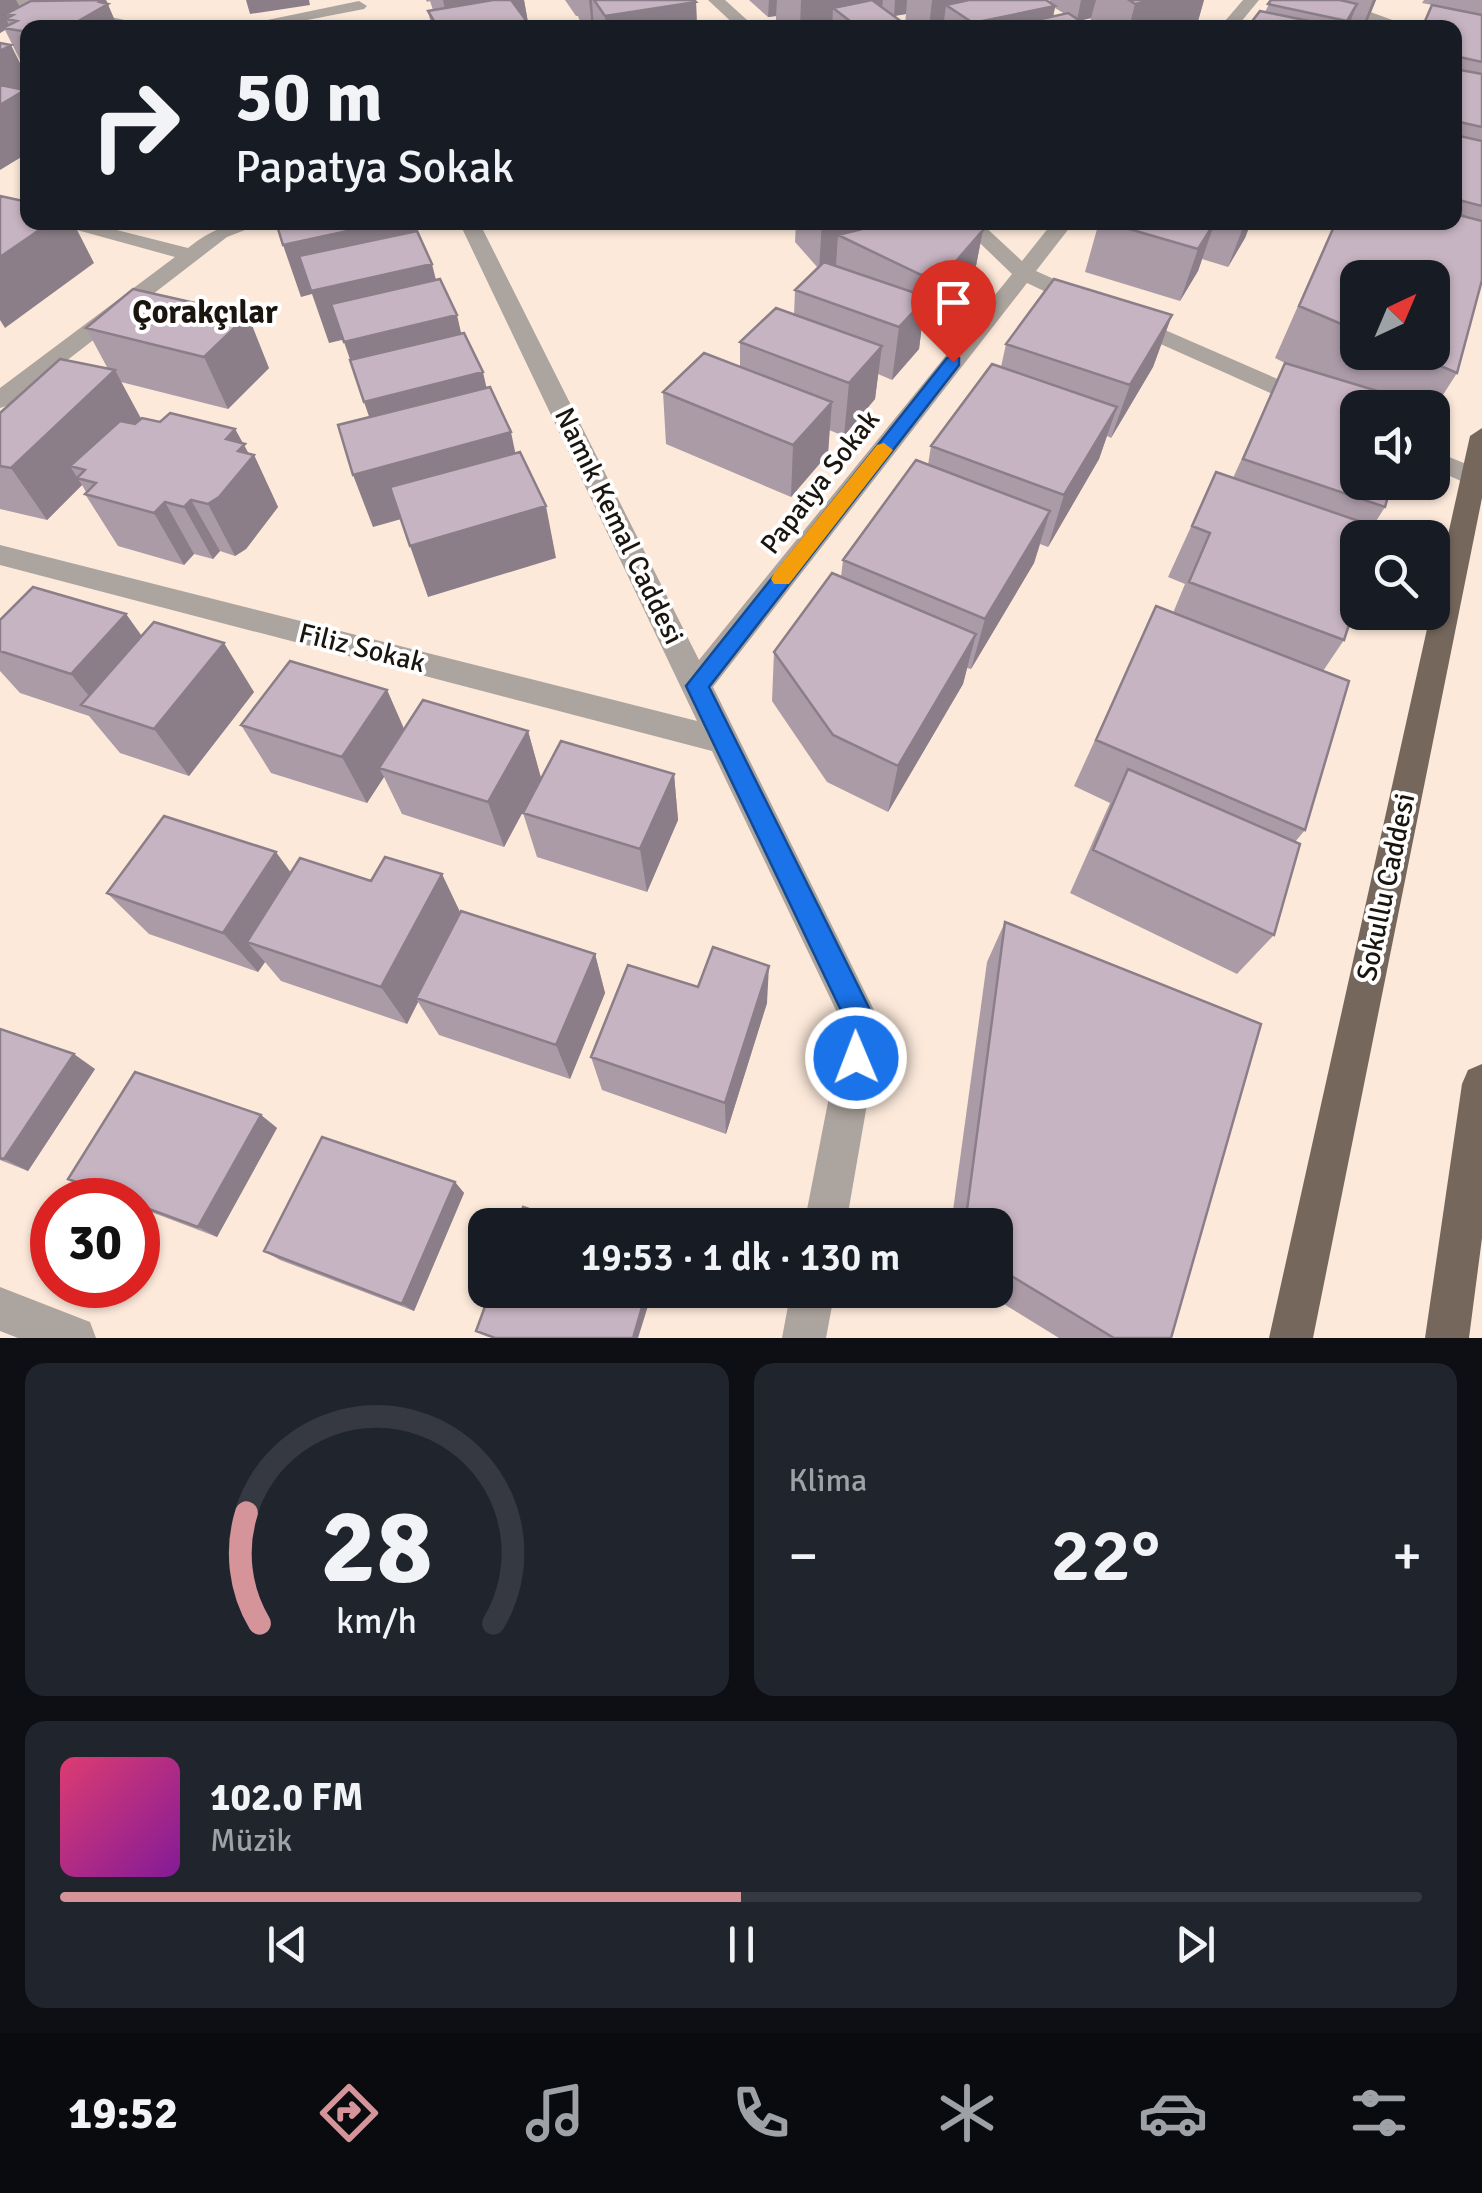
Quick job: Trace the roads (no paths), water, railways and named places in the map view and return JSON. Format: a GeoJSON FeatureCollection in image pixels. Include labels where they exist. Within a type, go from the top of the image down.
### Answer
{"type":"FeatureCollection","features":[{"type":"Feature","properties":{"kind":"main road","name":"Sokullu Caddesi"},"geometry":{"type":"LineString","coordinates":[[1290,1338],[1482,436]]}},
{"type":"Feature","properties":{"kind":"main road"},"geometry":{"type":"LineString","coordinates":[[1446,1338],[1482,1084]]}},
{"type":"Feature","properties":{"kind":"street"},"geometry":{"type":"LineString","coordinates":[[4,0],[110,20]]}},
{"type":"Feature","properties":{"kind":"street"},"geometry":{"type":"LineString","coordinates":[[716,0],[739,20]]}},
{"type":"Feature","properties":{"kind":"street"},"geometry":{"type":"LineString","coordinates":[[1234,20],[1251,0]]}},
{"type":"Feature","properties":{"kind":"street"},"geometry":{"type":"LineString","coordinates":[[1323,0],[1382,20]]}},
{"type":"Feature","properties":{"kind":"street"},"geometry":{"type":"LineString","coordinates":[[286,20],[360,8]]}},
{"type":"Feature","properties":{"kind":"street"},"geometry":{"type":"LineString","coordinates":[[59,20],[72,13]]}},
{"type":"Feature","properties":{"kind":"street"},"geometry":{"type":"LineString","coordinates":[[90,230],[188,254]]}},
{"type":"Feature","properties":{"kind":"street"},"geometry":{"type":"LineString","coordinates":[[0,400],[217,230]]}},
{"type":"Feature","properties":{"kind":"street","name":"Namık Kemal Caddesi"},"geometry":{"type":"LineString","coordinates":[[473,230],[862,1024],[828,1208]]}},
{"type":"Feature","properties":{"kind":"street"},"geometry":{"type":"LineString","coordinates":[[977,230],[1023,273],[1340,416]]}},
{"type":"Feature","properties":{"kind":"street","name":"Papatya Sokak"},"geometry":{"type":"LineString","coordinates":[[697,686],[1058,230]]}},
{"type":"Feature","properties":{"kind":"street"},"geometry":{"type":"LineString","coordinates":[[1450,466],[1472,476]]}},
{"type":"Feature","properties":{"kind":"street","name":"Filiz Sokak"},"geometry":{"type":"LineString","coordinates":[[0,556],[725,741]]}},
{"type":"Feature","properties":{"kind":"street"},"geometry":{"type":"LineString","coordinates":[[804,1338],[810,1308]]}},
{"type":"Feature","properties":{"kind":"street"},"geometry":{"type":"LineString","coordinates":[[0,1309],[74,1338]]}},
{"type":"Feature","properties":{"kind":"district","name":"Çorakçılar"},"geometry":{"type":"Point","coordinates":[205,312]}}]}
